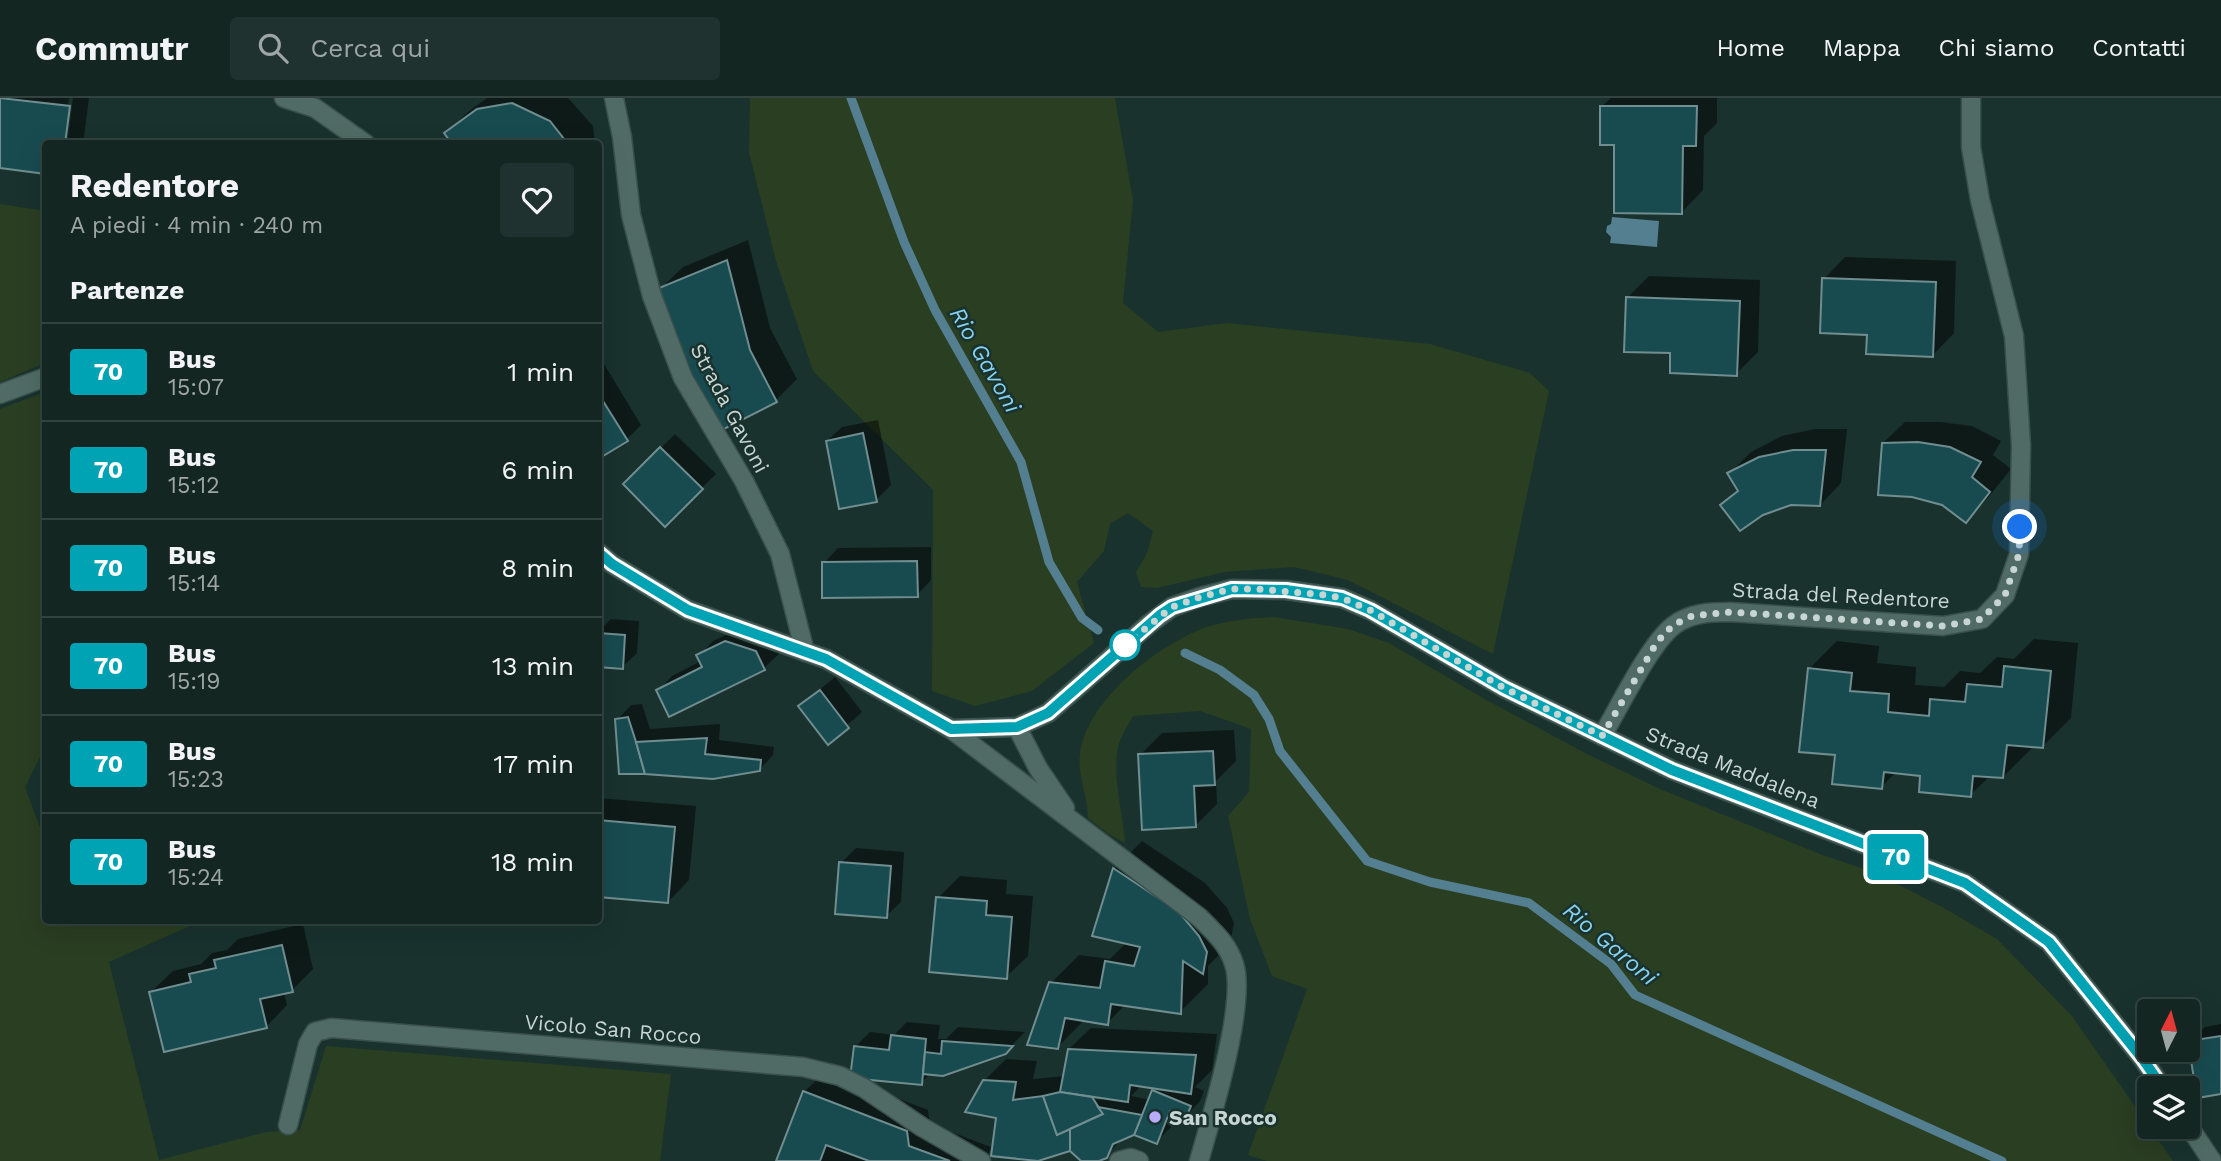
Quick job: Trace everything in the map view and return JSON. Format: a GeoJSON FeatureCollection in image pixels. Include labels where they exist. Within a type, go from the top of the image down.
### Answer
{"type":"FeatureCollection","features":[{"type":"Feature","properties":{"kind":"street"},"geometry":{"type":"LineString","coordinates":[[284,98],[315,108],[360,140]]}},
{"type":"Feature","properties":{"kind":"street","name":"Strada Gavoni"},"geometry":{"type":"LineString","coordinates":[[614,98],[622,137],[631,215],[652,296],[683,378],[744,481],[780,555],[786,587],[805,652]]}},
{"type":"Feature","properties":{"kind":"street","name":"Strada del Redentore"},"geometry":{"type":"LineString","coordinates":[[1602,736],[1657,642],[1673,625],[1692,616],[1730,612],[1943,626],[1982,619],[2005,595],[2019,554],[2021,445],[2014,336],[1980,201],[1971,147],[1971,98]]}},
{"type":"Feature","properties":{"kind":"street"},"geometry":{"type":"LineString","coordinates":[[0,394],[42,378]]}},
{"type":"Feature","properties":{"kind":"street"},"geometry":{"type":"LineString","coordinates":[[602,555],[688,610],[826,659],[951,729],[1199,917],[1228,949],[1235,966],[1236,1013],[1199,1161]]}},
{"type":"Feature","properties":{"kind":"street","name":"Strada Maddalena"},"geometry":{"type":"LineString","coordinates":[[951,729],[1017,727],[1048,713],[1149,624],[1172,607],[1200,597],[1232,589],[1286,590],[1342,598],[1370,610],[1504,688],[1672,770],[1965,883],[2049,942],[2155,1076]]}},
{"type":"Feature","properties":{"kind":"street"},"geometry":{"type":"LineString","coordinates":[[1017,727],[1038,768],[1079,824]]}},
{"type":"Feature","properties":{"kind":"street","name":"Vicolo San Rocco"},"geometry":{"type":"LineString","coordinates":[[288,1125],[308,1044],[315,1032],[331,1028],[803,1067],[840,1076],[864,1088],[922,1127],[981,1161]]}},
{"type":"Feature","properties":{"kind":"street"},"geometry":{"type":"LineString","coordinates":[[2197,1139],[2212,1161]]}},
{"type":"Feature","properties":{"kind":"street"},"geometry":{"type":"LineString","coordinates":[[1119,1161],[1131,1158],[1139,1161]]}},
{"type":"Feature","properties":{"kind":"green space"},"geometry":{"type":"Polygon","coordinates":[[[750,98],[1115,98],[1133,200],[1123,303],[1158,332],[1227,323],[1430,344],[1530,373],[1549,391],[1493,654],[1348,580],[1294,567],[1225,572],[1157,588],[1141,587],[1136,572],[1147,553],[1153,531],[1128,513],[1110,524],[1104,551],[1077,582],[1094,643],[1032,691],[975,706],[932,691],[933,490],[813,371],[776,261],[749,152],[750,98]]]}},
{"type":"Feature","properties":{"kind":"green space"},"geometry":{"type":"Polygon","coordinates":[[[0,204],[42,210],[42,364],[0,382],[0,204]]]}},
{"type":"Feature","properties":{"kind":"green space"},"geometry":{"type":"Polygon","coordinates":[[[42,393],[42,753],[25,787],[42,833],[42,924],[194,924],[109,962],[159,1160],[266,1132],[300,1130],[326,1046],[671,1074],[660,1161],[0,1161],[0,409],[42,393]]]}},
{"type":"Feature","properties":{"kind":"green space"},"geometry":{"type":"Polygon","coordinates":[[[1274,617],[1348,629],[1389,643],[1585,753],[1660,789],[1825,856],[1876,873],[1942,907],[1997,939],[2072,1016],[2137,1109],[2137,1139],[2158,1139],[2173,1161],[1267,1161],[1248,1155],[1307,989],[1272,976],[1250,919],[1228,816],[1249,792],[1251,729],[1200,711],[1133,716],[1120,739],[1116,759],[1125,843],[1088,818],[1079,762],[1085,734],[1096,713],[1129,675],[1170,645],[1191,634],[1210,626],[1274,617]]]}},
{"type":"Feature","properties":{"kind":"water"},"geometry":{"type":"Polygon","coordinates":[[[1612,217],[1659,221],[1657,247],[1610,243],[1611,237],[1606,232],[1612,217]]]}},
{"type":"Feature","properties":{"kind":"building"},"geometry":{"type":"Polygon","coordinates":[[[0,98],[70,106],[66,140],[42,140],[42,173],[0,168],[0,98]]]}},
{"type":"Feature","properties":{"kind":"building"},"geometry":{"type":"Polygon","coordinates":[[[512,103],[550,121],[565,140],[449,140],[444,133],[477,109],[512,103]]]}},
{"type":"Feature","properties":{"kind":"building"},"geometry":{"type":"Polygon","coordinates":[[[1600,106],[1697,106],[1696,146],[1683,146],[1682,214],[1614,213],[1614,145],[1600,145],[1600,106]]]}},
{"type":"Feature","properties":{"kind":"building"},"geometry":{"type":"Polygon","coordinates":[[[727,260],[750,350],[777,402],[722,430],[689,372],[659,288],[727,260]]]}},
{"type":"Feature","properties":{"kind":"building"},"geometry":{"type":"Polygon","coordinates":[[[1822,278],[1936,282],[1933,357],[1866,354],[1867,335],[1820,333],[1822,278]]]}},
{"type":"Feature","properties":{"kind":"building"},"geometry":{"type":"Polygon","coordinates":[[[1626,297],[1740,301],[1737,376],[1670,373],[1670,353],[1624,352],[1626,297]]]}},
{"type":"Feature","properties":{"kind":"building"},"geometry":{"type":"Polygon","coordinates":[[[602,399],[628,441],[602,457],[602,399]]]}},
{"type":"Feature","properties":{"kind":"building"},"geometry":{"type":"Polygon","coordinates":[[[863,433],[877,502],[839,509],[826,441],[863,433]]]}},
{"type":"Feature","properties":{"kind":"building"},"geometry":{"type":"Polygon","coordinates":[[[1918,442],[1950,447],[1981,462],[1972,477],[1990,492],[1966,523],[1942,505],[1912,497],[1878,495],[1882,443],[1918,442]]]}},
{"type":"Feature","properties":{"kind":"building"},"geometry":{"type":"Polygon","coordinates":[[[660,447],[703,489],[665,527],[623,484],[660,447]]]}},
{"type":"Feature","properties":{"kind":"building"},"geometry":{"type":"Polygon","coordinates":[[[1793,450],[1826,450],[1820,506],[1791,505],[1763,515],[1740,531],[1720,505],[1738,491],[1727,473],[1759,457],[1793,450]]]}},
{"type":"Feature","properties":{"kind":"building"},"geometry":{"type":"Polygon","coordinates":[[[917,561],[918,597],[822,598],[822,562],[917,561]]]}},
{"type":"Feature","properties":{"kind":"building"},"geometry":{"type":"Polygon","coordinates":[[[602,633],[625,635],[623,669],[602,667],[602,633]]]}},
{"type":"Feature","properties":{"kind":"building"},"geometry":{"type":"Polygon","coordinates":[[[725,641],[756,651],[765,670],[669,717],[656,690],[702,667],[696,655],[725,641]]]}},
{"type":"Feature","properties":{"kind":"building"},"geometry":{"type":"Polygon","coordinates":[[[2004,666],[2051,671],[2043,748],[2007,745],[2003,778],[1973,776],[1971,797],[1919,792],[1920,776],[1884,772],[1882,789],[1832,784],[1835,755],[1799,752],[1808,668],[1852,673],[1850,691],[1889,694],[1888,712],[1929,716],[1930,699],[1965,702],[1967,684],[2002,687],[2004,666]]]}},
{"type":"Feature","properties":{"kind":"building"},"geometry":{"type":"Polygon","coordinates":[[[820,690],[849,728],[828,745],[798,706],[820,690]]]}},
{"type":"Feature","properties":{"kind":"building"},"geometry":{"type":"Polygon","coordinates":[[[628,717],[645,774],[619,774],[615,719],[628,717]]]}},
{"type":"Feature","properties":{"kind":"building"},"geometry":{"type":"Polygon","coordinates":[[[707,738],[705,754],[761,760],[760,771],[713,779],[645,774],[636,742],[707,738]]]}},
{"type":"Feature","properties":{"kind":"building"},"geometry":{"type":"Polygon","coordinates":[[[1213,751],[1215,785],[1194,786],[1196,827],[1142,830],[1138,754],[1213,751]]]}},
{"type":"Feature","properties":{"kind":"building"},"geometry":{"type":"Polygon","coordinates":[[[602,820],[675,827],[668,903],[602,897],[602,820]]]}},
{"type":"Feature","properties":{"kind":"building"},"geometry":{"type":"Polygon","coordinates":[[[839,862],[891,866],[887,918],[835,914],[839,862]]]}},
{"type":"Feature","properties":{"kind":"building"},"geometry":{"type":"Polygon","coordinates":[[[1113,868],[1178,911],[1199,936],[1207,952],[1203,974],[1183,961],[1181,1014],[1111,1004],[1108,1025],[1065,1018],[1058,1049],[1027,1045],[1049,982],[1100,988],[1105,961],[1134,966],[1140,947],[1092,936],[1113,868]]]}},
{"type":"Feature","properties":{"kind":"building"},"geometry":{"type":"Polygon","coordinates":[[[936,897],[987,901],[986,915],[1012,917],[1007,979],[929,972],[936,897]]]}},
{"type":"Feature","properties":{"kind":"building"},"geometry":{"type":"Polygon","coordinates":[[[282,945],[293,992],[260,999],[267,1028],[164,1052],[149,992],[191,982],[189,974],[216,968],[214,960],[282,945]]]}},
{"type":"Feature","properties":{"kind":"building"},"geometry":{"type":"Polygon","coordinates":[[[891,1035],[926,1039],[922,1085],[850,1078],[854,1046],[889,1050],[891,1035]]]}},
{"type":"Feature","properties":{"kind":"building"},"geometry":{"type":"Polygon","coordinates":[[[2221,1036],[2221,1094],[2200,1098],[2200,1076],[2194,1076],[2191,1062],[2200,1062],[2200,1039],[2221,1036]]]}},
{"type":"Feature","properties":{"kind":"building"},"geometry":{"type":"Polygon","coordinates":[[[942,1041],[1013,1046],[1006,1054],[943,1076],[923,1074],[925,1052],[941,1054],[942,1041]]]}},
{"type":"Feature","properties":{"kind":"building"},"geometry":{"type":"Polygon","coordinates":[[[1068,1049],[1196,1055],[1191,1094],[1130,1085],[1128,1102],[1060,1092],[1068,1049]]]}},
{"type":"Feature","properties":{"kind":"building"},"geometry":{"type":"Polygon","coordinates":[[[983,1080],[1016,1082],[1013,1100],[1043,1096],[1057,1135],[1070,1129],[1070,1151],[1038,1161],[991,1156],[996,1118],[965,1112],[983,1080]]]}},
{"type":"Feature","properties":{"kind":"building","name":"San Rocco"},"geometry":{"type":"Polygon","coordinates":[[[1152,1090],[1191,1106],[1186,1118],[1170,1111],[1157,1144],[1134,1135],[1152,1090]]]}},
{"type":"Feature","properties":{"kind":"building"},"geometry":{"type":"Polygon","coordinates":[[[803,1091],[907,1131],[909,1146],[950,1161],[869,1161],[826,1145],[820,1161],[776,1161],[803,1091]]]}},
{"type":"Feature","properties":{"kind":"building"},"geometry":{"type":"Polygon","coordinates":[[[1060,1092],[1092,1097],[1103,1114],[1057,1135],[1043,1096],[1060,1092]]]}},
{"type":"Feature","properties":{"kind":"building"},"geometry":{"type":"Polygon","coordinates":[[[1098,1107],[1142,1115],[1134,1135],[1113,1144],[1107,1158],[1081,1161],[1070,1151],[1070,1129],[1103,1114],[1098,1107]]]}},
{"type":"Feature","properties":{"kind":"waterway","name":"Rio Gavoni"},"geometry":{"type":"LineString","coordinates":[[851,98],[904,242],[935,310],[1021,462],[1049,562],[1082,618],[1098,630]]}},
{"type":"Feature","properties":{"kind":"waterway","name":"Rio Garoni"},"geometry":{"type":"LineString","coordinates":[[1185,653],[1220,670],[1254,695],[1269,719],[1280,751],[1367,861],[1430,882],[1529,903],[1611,964],[1635,995],[2002,1161]]}},
{"type":"Feature","properties":{"kind":"bus line","name":"70"},"geometry":{"type":"LineString","coordinates":[[602,555],[688,610],[826,659],[951,729],[1017,727],[1034,722],[1048,713],[1160,615],[1172,607],[1200,597],[1232,589],[1258,589],[1342,598],[1370,610],[1504,688],[1672,770],[1965,883],[2049,942],[2155,1076]]}},
{"type":"Feature","properties":{"kind":"place","name":"San Rocco"},"geometry":{"type":"Point","coordinates":[1155,1117]}},
{"type":"Feature","properties":{"kind":"route"},"geometry":{"type":"LineString","coordinates":[[1125,645],[1172,607],[1232,589],[1286,590],[1342,598],[1370,610],[1504,688],[1602,736],[1657,642],[1673,625],[1707,612],[1943,626],[1982,619],[2005,595],[2019,554],[2020,527]]}}]}
